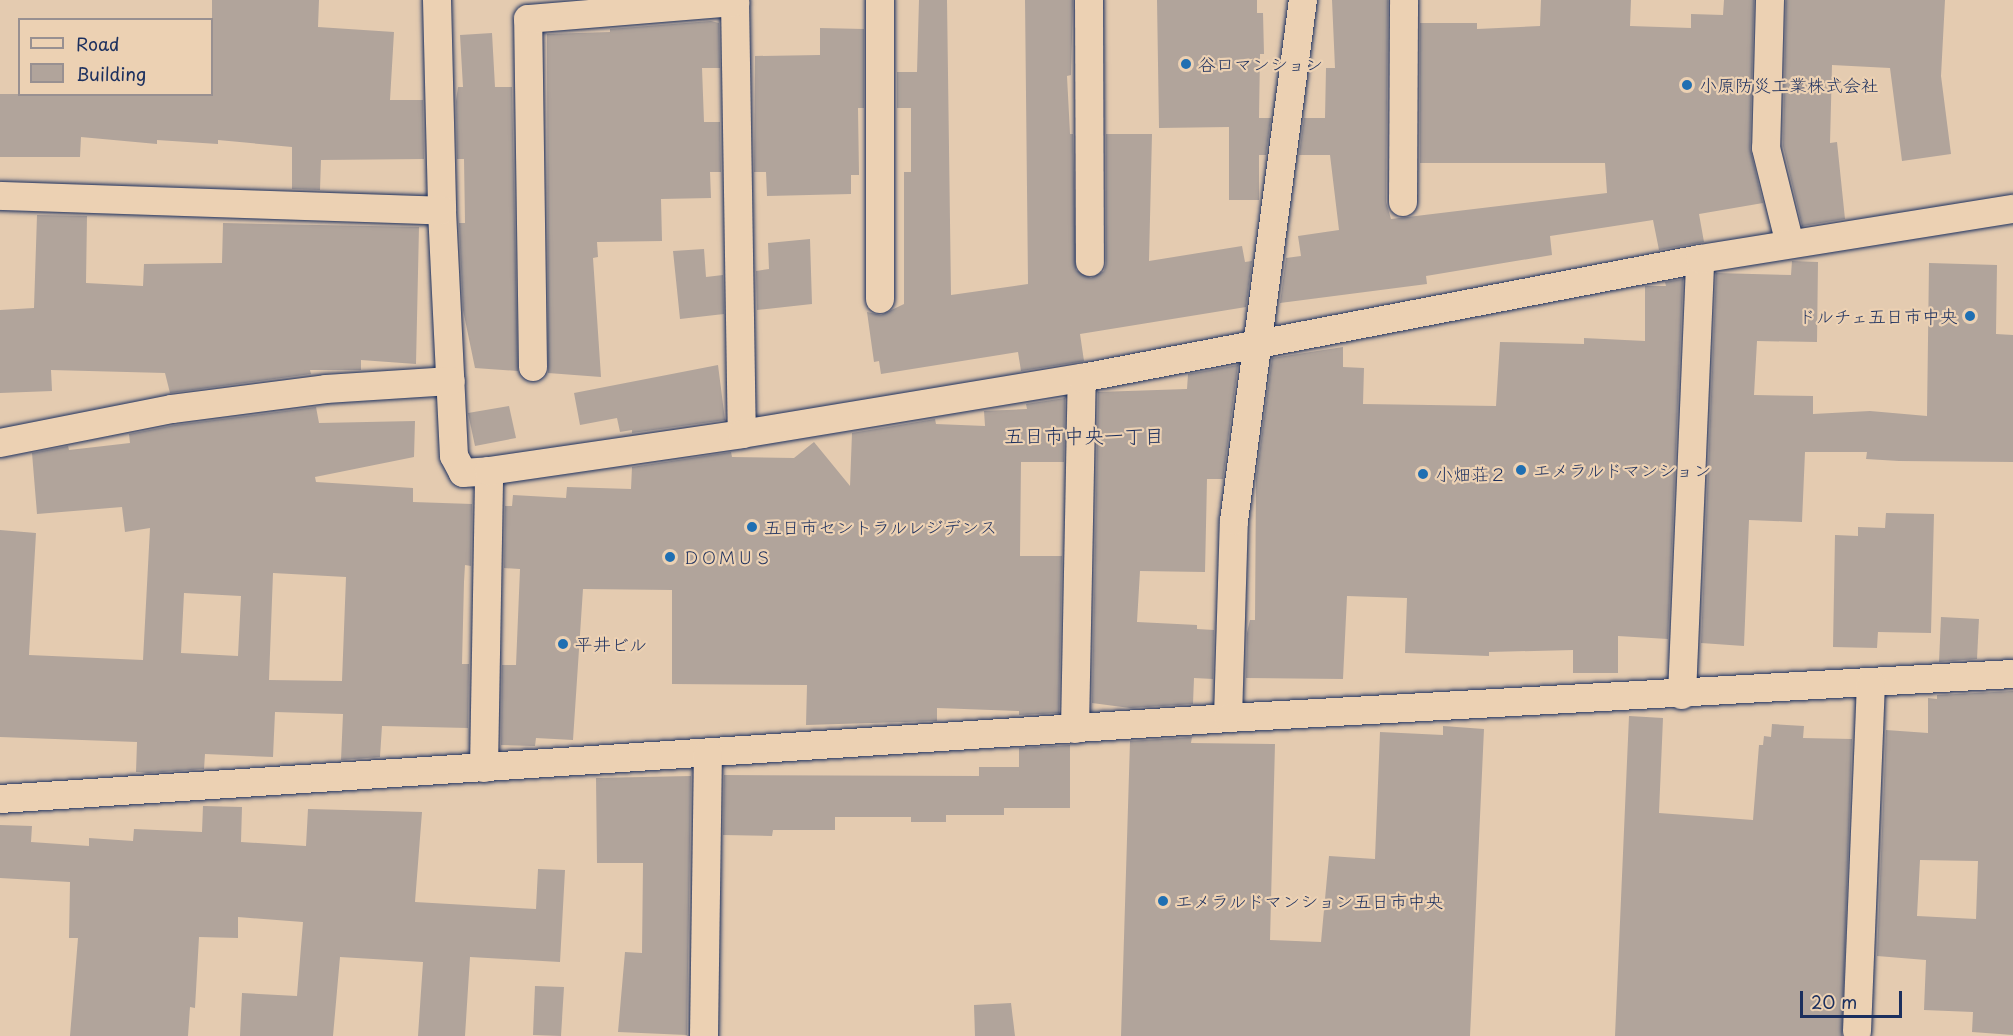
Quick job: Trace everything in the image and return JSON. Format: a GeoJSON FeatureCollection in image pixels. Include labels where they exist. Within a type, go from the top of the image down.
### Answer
{"type":"FeatureCollection","features":[{"type":"Feature","properties":{"kind":"street"},"geometry":{"type":"LineString","coordinates":[[437,0],[442,212],[451,381],[457,467],[463,473],[742,434],[1082,378],[1259,347],[1453,305],[1700,259],[2013,209]]}},
{"type":"Feature","properties":{"kind":"street"},"geometry":{"type":"LineString","coordinates":[[880,0],[880,299]]}},
{"type":"Feature","properties":{"kind":"street"},"geometry":{"type":"LineString","coordinates":[[1089,0],[1090,262]]}},
{"type":"Feature","properties":{"kind":"street"},"geometry":{"type":"LineString","coordinates":[[1228,717],[1234,521],[1259,347],[1303,0]]}},
{"type":"Feature","properties":{"kind":"street"},"geometry":{"type":"LineString","coordinates":[[1403,202],[1404,0]]}},
{"type":"Feature","properties":{"kind":"street"},"geometry":{"type":"LineString","coordinates":[[1770,0],[1766,148],[1790,244]]}},
{"type":"Feature","properties":{"kind":"street"},"geometry":{"type":"LineString","coordinates":[[533,367],[528,19],[735,1],[742,434]]}},
{"type":"Feature","properties":{"kind":"street"},"geometry":{"type":"LineString","coordinates":[[0,196],[442,212]]}},
{"type":"Feature","properties":{"kind":"street"},"geometry":{"type":"LineString","coordinates":[[1682,695],[1700,259]]}},
{"type":"Feature","properties":{"kind":"street"},"geometry":{"type":"LineString","coordinates":[[1075,729],[1082,378]]}},
{"type":"Feature","properties":{"kind":"street"},"geometry":{"type":"LineString","coordinates":[[0,443],[184,408],[326,389],[451,381]]}},
{"type":"Feature","properties":{"kind":"street"},"geometry":{"type":"LineString","coordinates":[[484,768],[489,471]]}},
{"type":"Feature","properties":{"kind":"street"},"geometry":{"type":"LineString","coordinates":[[0,799],[1228,717],[1682,695],[2013,674]]}},
{"type":"Feature","properties":{"kind":"street"},"geometry":{"type":"LineString","coordinates":[[1857,1031],[1871,683]]}},
{"type":"Feature","properties":{"kind":"street"},"geometry":{"type":"LineString","coordinates":[[704,1036],[708,753]]}},
{"type":"Feature","properties":{"kind":"building"},"geometry":{"type":"Polygon","coordinates":[[[212,0],[319,0],[318,27],[394,32],[390,100],[423,100],[424,159],[321,160],[320,190],[292,189],[292,147],[218,140],[218,144],[157,140],[157,144],[81,137],[80,157],[0,157],[0,94],[18,94],[18,96],[213,96],[212,0]]]}},
{"type":"Feature","properties":{"kind":"building"},"geometry":{"type":"Polygon","coordinates":[[[919,0],[947,0],[951,295],[1028,284],[1025,0],[1073,0],[1071,75],[1067,76],[1070,134],[1073,134],[1076,270],[1091,278],[1104,271],[1106,263],[1106,134],[1152,134],[1149,261],[1242,246],[1245,262],[1252,261],[1246,307],[1080,334],[1084,361],[1079,362],[1021,371],[1018,352],[881,374],[879,361],[874,362],[867,312],[881,315],[904,304],[904,172],[911,172],[911,108],[897,108],[897,72],[917,72],[919,0]]]}},
{"type":"Feature","properties":{"kind":"building"},"geometry":{"type":"Polygon","coordinates":[[[1157,0],[1257,0],[1257,13],[1263,13],[1264,54],[1260,54],[1259,118],[1271,118],[1266,155],[1259,155],[1259,200],[1229,200],[1229,127],[1159,128],[1157,0]]]}},
{"type":"Feature","properties":{"kind":"building"},"geometry":{"type":"Polygon","coordinates":[[[1332,0],[1388,0],[1386,202],[1391,219],[1607,193],[1605,163],[1420,163],[1420,23],[1477,23],[1477,29],[1540,26],[1541,0],[1631,0],[1630,26],[1691,28],[1691,14],[1723,15],[1724,0],[1754,0],[1750,148],[1763,203],[1699,214],[1704,242],[1659,250],[1653,220],[1550,236],[1552,255],[1426,276],[1427,284],[1280,303],[1286,258],[1301,256],[1298,236],[1339,230],[1330,155],[1299,155],[1304,118],[1325,118],[1326,68],[1335,68],[1332,0]]]}},
{"type":"Feature","properties":{"kind":"building"},"geometry":{"type":"Polygon","coordinates":[[[1786,0],[1945,0],[1941,76],[1951,154],[1902,161],[1890,68],[1832,65],[1830,143],[1837,142],[1845,219],[1802,226],[1783,146],[1786,0]]]}},
{"type":"Feature","properties":{"kind":"building"},"geometry":{"type":"Polygon","coordinates":[[[711,21],[719,23],[720,68],[702,68],[704,122],[720,122],[721,172],[710,172],[711,198],[661,199],[662,241],[597,242],[598,257],[593,258],[601,377],[548,373],[547,34],[610,32],[610,29],[711,21]]]}},
{"type":"Feature","properties":{"kind":"building"},"geometry":{"type":"Polygon","coordinates":[[[820,28],[864,29],[864,108],[858,108],[859,175],[851,175],[851,194],[767,196],[766,172],[754,172],[755,56],[820,55],[820,28]]]}},
{"type":"Feature","properties":{"kind":"building"},"geometry":{"type":"Polygon","coordinates":[[[492,33],[495,87],[512,87],[518,371],[475,368],[463,310],[459,223],[465,223],[464,159],[457,159],[456,101],[458,87],[463,87],[460,35],[492,33]]]}},
{"type":"Feature","properties":{"kind":"building"},"geometry":{"type":"Polygon","coordinates":[[[37,215],[87,216],[86,283],[143,286],[144,264],[222,263],[223,223],[419,227],[416,364],[361,360],[361,370],[310,370],[311,374],[170,393],[165,373],[51,370],[52,391],[0,393],[0,310],[34,308],[37,215]]]}},
{"type":"Feature","properties":{"kind":"building"},"geometry":{"type":"Polygon","coordinates":[[[810,239],[812,304],[757,310],[756,271],[769,269],[768,243],[810,239]]]}},
{"type":"Feature","properties":{"kind":"building"},"geometry":{"type":"Polygon","coordinates":[[[704,249],[706,277],[723,275],[724,314],[680,319],[673,251],[704,249]]]}},
{"type":"Feature","properties":{"kind":"building"},"geometry":{"type":"Polygon","coordinates":[[[1792,261],[1818,262],[1817,342],[1757,341],[1754,395],[1813,396],[1813,414],[1870,411],[1927,416],[1929,263],[1997,265],[1996,334],[2013,335],[2013,462],[1899,461],[1866,459],[1867,452],[1805,452],[1802,522],[1749,520],[1744,646],[1701,643],[1716,273],[1791,275],[1792,261]]]}},
{"type":"Feature","properties":{"kind":"building"},"geometry":{"type":"Polygon","coordinates":[[[1683,279],[1668,639],[1618,636],[1618,673],[1573,673],[1573,650],[1489,652],[1489,656],[1405,653],[1407,598],[1347,596],[1343,679],[1246,678],[1247,633],[1250,620],[1255,620],[1256,479],[1272,358],[1343,347],[1343,367],[1364,368],[1363,404],[1496,406],[1500,342],[1584,344],[1584,338],[1645,341],[1645,286],[1666,286],[1665,282],[1683,279]]]}},
{"type":"Feature","properties":{"kind":"building"},"geometry":{"type":"Polygon","coordinates":[[[718,365],[725,420],[632,433],[632,430],[620,432],[617,418],[580,425],[574,393],[718,365]]]}},
{"type":"Feature","properties":{"kind":"building"},"geometry":{"type":"Polygon","coordinates":[[[1238,365],[1223,479],[1207,479],[1205,572],[1140,571],[1137,622],[1197,625],[1197,629],[1214,630],[1213,679],[1194,678],[1193,704],[1130,708],[1092,703],[1098,392],[1187,389],[1188,374],[1238,365]]]}},
{"type":"Feature","properties":{"kind":"building"},"geometry":{"type":"Polygon","coordinates":[[[1065,398],[1064,462],[1021,462],[1020,556],[1062,556],[1059,713],[1019,715],[1019,711],[937,708],[937,721],[806,725],[807,685],[672,684],[672,590],[583,589],[573,740],[536,738],[535,746],[501,745],[502,665],[516,665],[520,569],[504,568],[505,506],[512,506],[513,495],[566,498],[567,487],[631,489],[632,467],[731,452],[732,457],[794,458],[814,442],[850,486],[852,433],[935,419],[936,424],[985,426],[984,411],[1027,409],[1026,404],[1065,398]]]}},
{"type":"Feature","properties":{"kind":"building"},"geometry":{"type":"Polygon","coordinates":[[[509,406],[516,438],[475,446],[468,413],[509,406]]]}},
{"type":"Feature","properties":{"kind":"building"},"geometry":{"type":"Polygon","coordinates":[[[316,407],[319,423],[415,421],[414,457],[315,477],[316,482],[413,488],[413,502],[472,504],[471,566],[465,565],[462,664],[469,664],[468,728],[382,726],[380,757],[341,760],[343,714],[275,712],[273,757],[205,754],[204,769],[149,773],[136,772],[137,742],[0,737],[0,530],[36,533],[29,655],[143,660],[150,528],[125,532],[122,507],[37,514],[32,453],[68,446],[69,450],[130,443],[129,434],[175,425],[316,407]],[[273,573],[269,680],[342,681],[346,577],[273,573]],[[184,593],[181,653],[238,656],[241,596],[184,593]]]}},
{"type":"Feature","properties":{"kind":"building"},"geometry":{"type":"Polygon","coordinates":[[[1886,513],[1934,514],[1931,633],[1878,632],[1877,648],[1833,647],[1835,535],[1858,536],[1858,527],[1885,528],[1886,513]]]}},
{"type":"Feature","properties":{"kind":"building"},"geometry":{"type":"Polygon","coordinates":[[[1941,617],[1979,619],[1977,659],[1939,662],[1941,617]]]}},
{"type":"Feature","properties":{"kind":"building"},"geometry":{"type":"Polygon","coordinates":[[[2013,691],[2013,1035],[1972,1032],[1973,1012],[1924,1010],[1926,960],[1877,956],[1886,730],[1928,733],[1928,698],[1937,699],[1937,695],[2013,691]],[[1920,860],[1917,916],[1976,919],[1978,861],[1920,860]]]}},
{"type":"Feature","properties":{"kind":"building"},"geometry":{"type":"Polygon","coordinates":[[[1629,716],[1663,718],[1659,813],[1753,820],[1759,745],[1763,745],[1764,736],[1771,737],[1772,724],[1804,726],[1803,738],[1852,739],[1842,1036],[1615,1036],[1629,716]]]}},
{"type":"Feature","properties":{"kind":"building"},"geometry":{"type":"Polygon","coordinates":[[[1443,726],[1484,729],[1470,1036],[1121,1036],[1130,741],[1192,737],[1191,743],[1275,744],[1270,940],[1321,942],[1329,856],[1375,859],[1380,732],[1443,735],[1443,726]]]}},
{"type":"Feature","properties":{"kind":"building"},"geometry":{"type":"Polygon","coordinates":[[[1070,745],[1070,808],[1004,808],[1004,815],[946,815],[946,822],[911,822],[911,817],[835,817],[835,830],[773,830],[772,836],[723,835],[724,775],[979,776],[979,767],[1019,767],[1019,748],[1070,745]]]}},
{"type":"Feature","properties":{"kind":"building"},"geometry":{"type":"Polygon","coordinates":[[[691,776],[687,1035],[618,1032],[625,952],[642,953],[643,863],[597,863],[596,778],[691,776]]]}},
{"type":"Feature","properties":{"kind":"building"},"geometry":{"type":"Polygon","coordinates":[[[203,806],[242,807],[241,842],[306,846],[308,809],[422,812],[415,902],[536,909],[538,869],[565,870],[560,962],[470,957],[465,1036],[418,1036],[423,962],[340,957],[333,1036],[240,1036],[242,993],[297,996],[303,922],[238,917],[238,938],[199,937],[195,1008],[190,1007],[188,1036],[70,1036],[78,938],[69,938],[70,882],[0,878],[0,825],[32,826],[31,842],[89,846],[89,838],[133,841],[134,829],[202,832],[203,806]]]}},
{"type":"Feature","properties":{"kind":"building"},"geometry":{"type":"Polygon","coordinates":[[[535,986],[564,987],[561,1036],[533,1035],[535,986]]]}},
{"type":"Feature","properties":{"kind":"building"},"geometry":{"type":"Polygon","coordinates":[[[1011,1003],[1015,1036],[975,1036],[974,1005],[1011,1003]]]}},
{"type":"Feature","properties":{"kind":"place","name":"谷口マンション"},"geometry":{"type":"Point","coordinates":[1186,64]}},
{"type":"Feature","properties":{"kind":"place","name":"小原防災工業株式会社"},"geometry":{"type":"Point","coordinates":[1687,85]}},
{"type":"Feature","properties":{"kind":"place","name":"ドルチェ五日市中央"},"geometry":{"type":"Point","coordinates":[1970,316]}},
{"type":"Feature","properties":{"kind":"place","name":"エメラルドマンション"},"geometry":{"type":"Point","coordinates":[1521,470]}},
{"type":"Feature","properties":{"kind":"place","name":"小畑荘２"},"geometry":{"type":"Point","coordinates":[1423,474]}},
{"type":"Feature","properties":{"kind":"place","name":"五日市セントラルレジデンス"},"geometry":{"type":"Point","coordinates":[752,527]}},
{"type":"Feature","properties":{"kind":"place","name":"ＤＯＭＵＳ"},"geometry":{"type":"Point","coordinates":[670,557]}},
{"type":"Feature","properties":{"kind":"place","name":"平井ビル"},"geometry":{"type":"Point","coordinates":[563,644]}},
{"type":"Feature","properties":{"kind":"place","name":"エメラルドマンション五日市中央"},"geometry":{"type":"Point","coordinates":[1163,901]}},
{"type":"Feature","properties":{"kind":"district","name":"五日市中央一丁目"},"geometry":{"type":"Point","coordinates":[1084,435]}}]}
